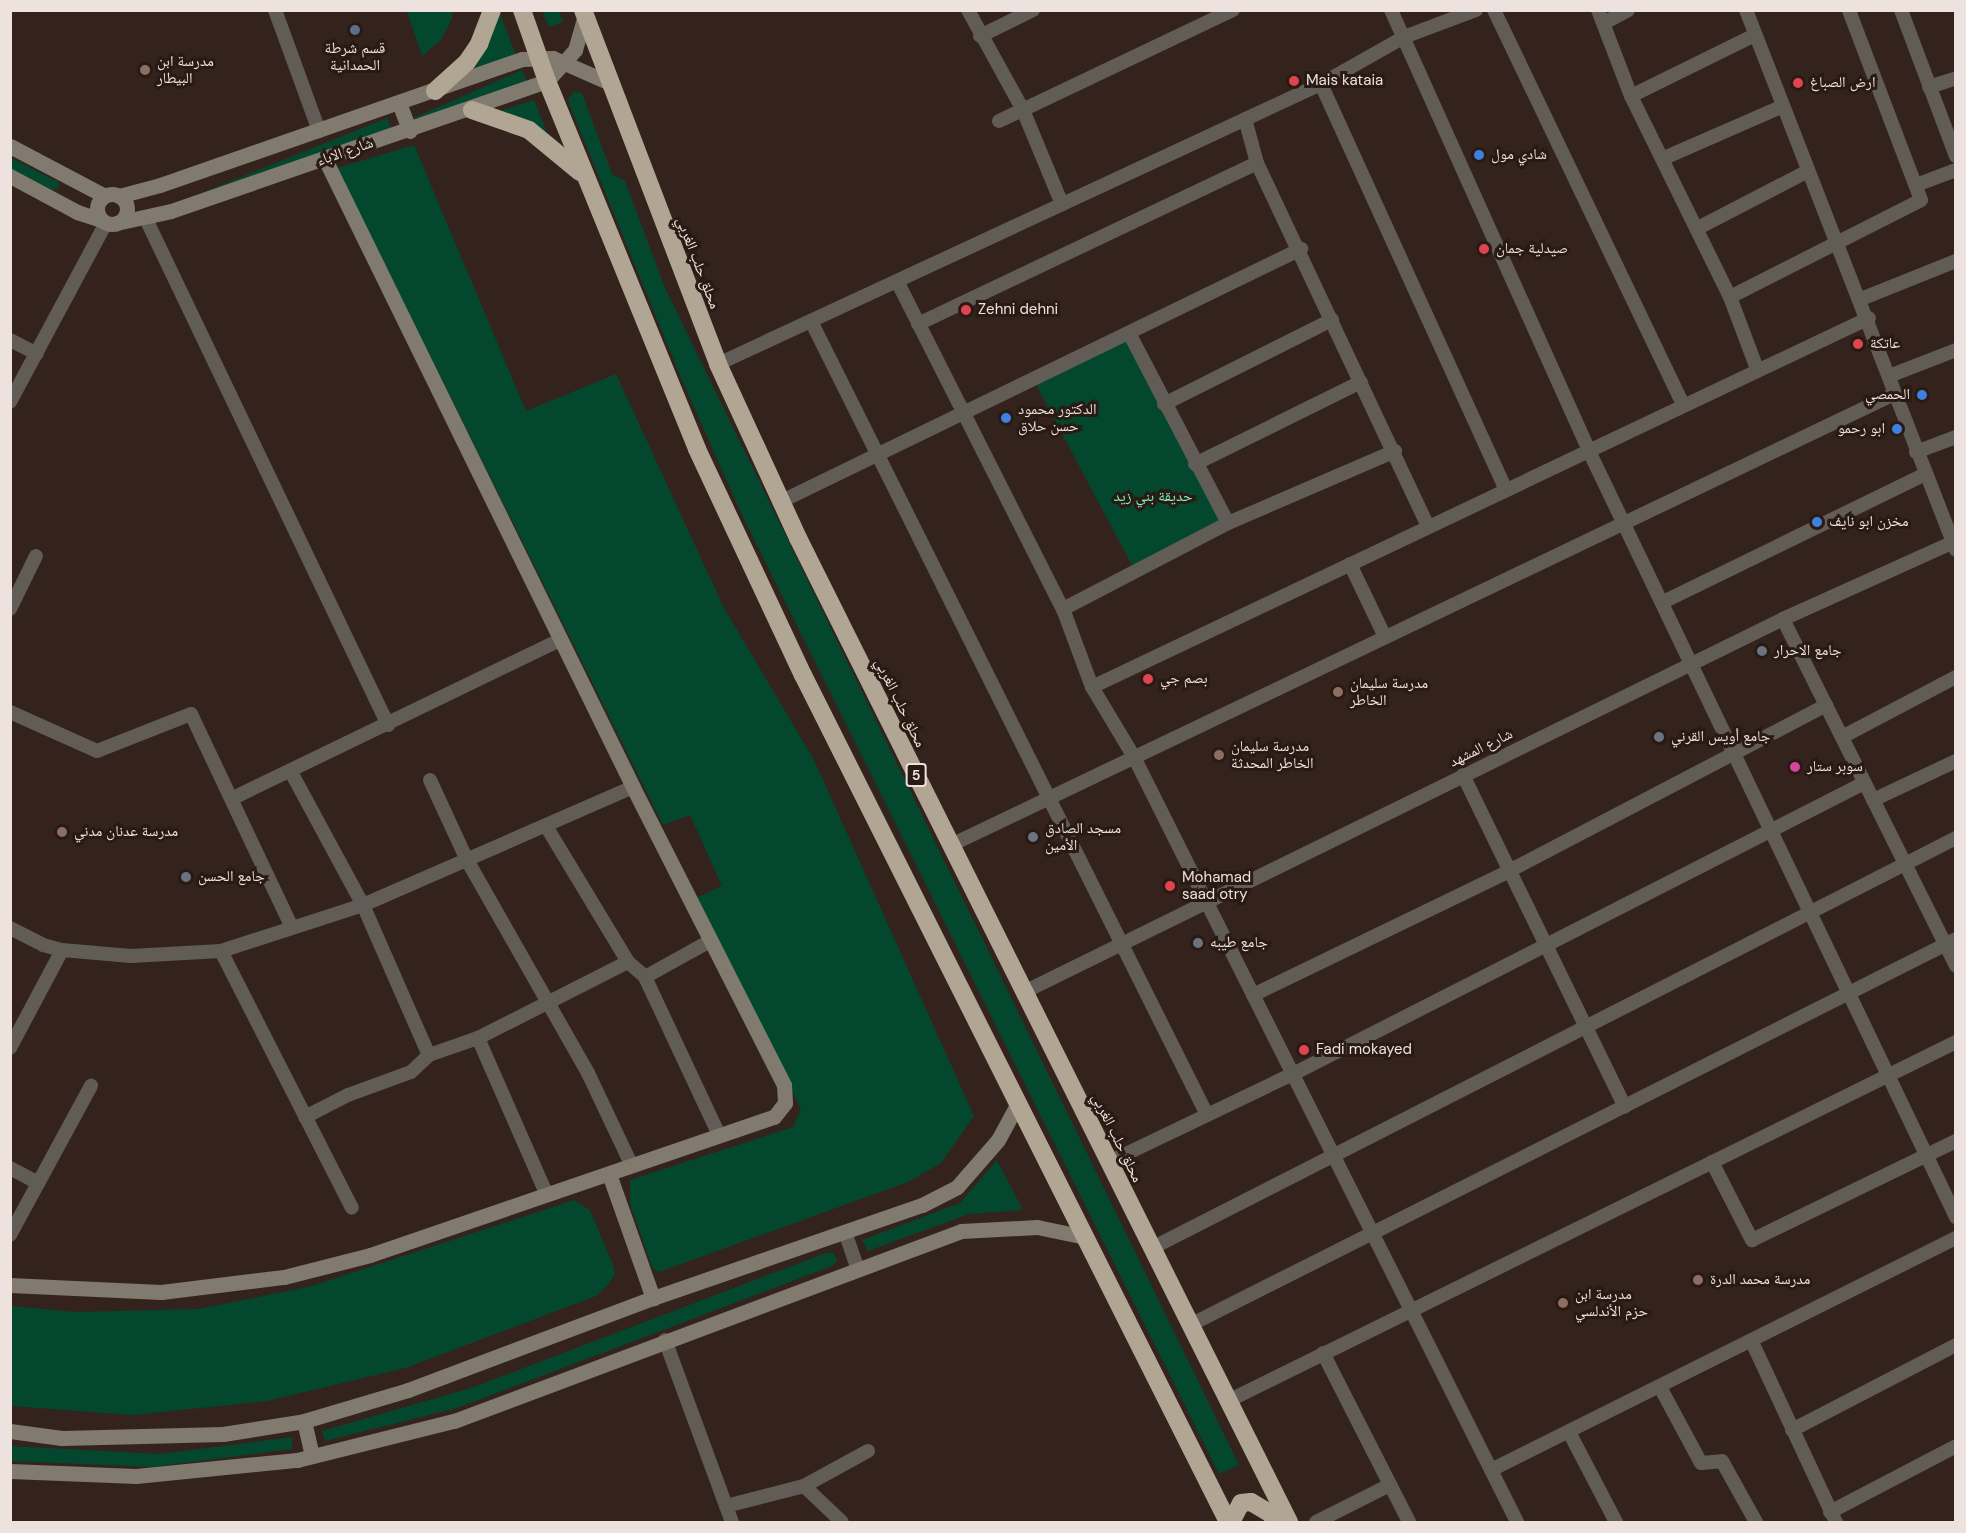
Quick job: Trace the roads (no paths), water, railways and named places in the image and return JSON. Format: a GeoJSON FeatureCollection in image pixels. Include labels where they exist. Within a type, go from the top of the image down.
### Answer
{"type":"FeatureCollection","features":[{"type":"Feature","properties":{"kind":"highway"},"geometry":{"type":"LineString","coordinates":[[435,91],[466,62],[479,44],[492,10]]}},
{"type":"Feature","properties":{"kind":"highway"},"geometry":{"type":"LineString","coordinates":[[522,10],[547,81],[706,469],[803,675],[1229,1522]]}},
{"type":"Feature","properties":{"kind":"highway","name":"محلق حلب الغربي"},"geometry":{"type":"LineString","coordinates":[[588,12],[608,82],[718,364],[784,500],[798,538],[1289,1522]]}},
{"type":"Feature","properties":{"kind":"highway"},"geometry":{"type":"LineString","coordinates":[[472,110],[511,121],[537,135],[562,154],[589,184]]}},
{"type":"Feature","properties":{"kind":"highway"},"geometry":{"type":"LineString","coordinates":[[1229,1522],[1241,1503],[1251,1502],[1271,1514],[1275,1522]]}},
{"type":"Feature","properties":{"kind":"main road","name":"شارع الاباء"},"geometry":{"type":"LineString","coordinates":[[10,177],[58,203],[108,222],[146,219],[472,110],[547,81],[567,63],[582,33],[588,12]]}},
{"type":"Feature","properties":{"kind":"main road","name":"شارع الاباء"},"geometry":{"type":"LineString","coordinates":[[112,196],[160,185],[540,56]]}},
{"type":"Feature","properties":{"kind":"main road"},"geometry":{"type":"LineString","coordinates":[[540,56],[567,63],[608,82]]}},
{"type":"Feature","properties":{"kind":"main road"},"geometry":{"type":"LineString","coordinates":[[399,104],[410,131]]}},
{"type":"Feature","properties":{"kind":"main road"},"geometry":{"type":"LineString","coordinates":[[10,147],[68,177],[112,196],[125,203],[126,213],[108,222],[97,207],[112,196]]}},
{"type":"Feature","properties":{"kind":"main road"},"geometry":{"type":"LineString","coordinates":[[10,1285],[161,1292],[284,1277],[370,1255],[548,1195],[774,1117],[782,1108],[786,1091],[560,640],[325,159]]}},
{"type":"Feature","properties":{"kind":"main road"},"geometry":{"type":"LineString","coordinates":[[58,203],[69,189],[68,177]]}},
{"type":"Feature","properties":{"kind":"main road"},"geometry":{"type":"LineString","coordinates":[[160,185],[158,198],[171,211]]}},
{"type":"Feature","properties":{"kind":"main road"},"geometry":{"type":"LineString","coordinates":[[10,1431],[63,1438],[223,1434],[304,1421],[408,1390],[653,1298],[922,1205],[957,1187],[998,1140],[1018,1103]]}},
{"type":"Feature","properties":{"kind":"main road"},"geometry":{"type":"LineString","coordinates":[[609,1174],[653,1298]]}},
{"type":"Feature","properties":{"kind":"main road"},"geometry":{"type":"LineString","coordinates":[[10,1471],[136,1476],[312,1456],[454,1421],[665,1340],[961,1231],[1038,1227],[1085,1237]]}},
{"type":"Feature","properties":{"kind":"main road"},"geometry":{"type":"LineString","coordinates":[[304,1421],[312,1456]]}},
{"type":"Feature","properties":{"kind":"street"},"geometry":{"type":"LineString","coordinates":[[275,10],[319,131]]}},
{"type":"Feature","properties":{"kind":"street"},"geometry":{"type":"LineString","coordinates":[[968,10],[980,36],[1023,110],[1062,204]]}},
{"type":"Feature","properties":{"kind":"street"},"geometry":{"type":"LineString","coordinates":[[980,36],[1033,10]]}},
{"type":"Feature","properties":{"kind":"street"},"geometry":{"type":"LineString","coordinates":[[999,121],[1233,10]]}},
{"type":"Feature","properties":{"kind":"street"},"geometry":{"type":"LineString","coordinates":[[1391,10],[1622,522],[1663,602],[1956,1217]]}},
{"type":"Feature","properties":{"kind":"street"},"geometry":{"type":"LineString","coordinates":[[718,364],[1321,84],[1404,37],[1476,10]]}},
{"type":"Feature","properties":{"kind":"street"},"geometry":{"type":"LineString","coordinates":[[1494,10],[1683,405]]}},
{"type":"Feature","properties":{"kind":"street"},"geometry":{"type":"LineString","coordinates":[[1628,10],[1601,17],[1631,96],[1664,158],[1730,297],[1757,369]]}},
{"type":"Feature","properties":{"kind":"street"},"geometry":{"type":"LineString","coordinates":[[1746,10],[1835,242],[1869,318],[1894,394],[1954,544]]}},
{"type":"Feature","properties":{"kind":"street"},"geometry":{"type":"LineString","coordinates":[[1730,297],[1921,200],[1849,10]]}},
{"type":"Feature","properties":{"kind":"street"},"geometry":{"type":"LineString","coordinates":[[1903,11],[1956,156]]}},
{"type":"Feature","properties":{"kind":"street"},"geometry":{"type":"LineString","coordinates":[[1631,96],[1755,35]]}},
{"type":"Feature","properties":{"kind":"street"},"geometry":{"type":"LineString","coordinates":[[1929,87],[1956,78]]}},
{"type":"Feature","properties":{"kind":"street"},"geometry":{"type":"LineString","coordinates":[[1321,84],[1506,490]]}},
{"type":"Feature","properties":{"kind":"street"},"geometry":{"type":"LineString","coordinates":[[1664,158],[1783,106]]}},
{"type":"Feature","properties":{"kind":"street"},"geometry":{"type":"LineString","coordinates":[[1245,119],[1257,163],[1301,249],[1428,526]]}},
{"type":"Feature","properties":{"kind":"street"},"geometry":{"type":"LineString","coordinates":[[918,324],[1257,163]]}},
{"type":"Feature","properties":{"kind":"street"},"geometry":{"type":"LineString","coordinates":[[1916,185],[1956,170]]}},
{"type":"Feature","properties":{"kind":"street"},"geometry":{"type":"LineString","coordinates":[[1698,228],[1808,171]]}},
{"type":"Feature","properties":{"kind":"street"},"geometry":{"type":"LineString","coordinates":[[146,219],[388,725]]}},
{"type":"Feature","properties":{"kind":"street"},"geometry":{"type":"LineString","coordinates":[[10,402],[108,222]]}},
{"type":"Feature","properties":{"kind":"street"},"geometry":{"type":"LineString","coordinates":[[784,500],[1301,249]]}},
{"type":"Feature","properties":{"kind":"street"},"geometry":{"type":"LineString","coordinates":[[1861,299],[1956,261]]}},
{"type":"Feature","properties":{"kind":"street"},"geometry":{"type":"LineString","coordinates":[[897,281],[966,413],[1063,609],[1092,687],[1134,757],[1517,1522]]}},
{"type":"Feature","properties":{"kind":"street"},"geometry":{"type":"LineString","coordinates":[[1092,687],[1588,449],[1869,318]]}},
{"type":"Feature","properties":{"kind":"street"},"geometry":{"type":"LineString","coordinates":[[1164,404],[1332,320]]}},
{"type":"Feature","properties":{"kind":"street"},"geometry":{"type":"LineString","coordinates":[[810,321],[879,453],[1048,800],[1206,1113]]}},
{"type":"Feature","properties":{"kind":"street"},"geometry":{"type":"LineString","coordinates":[[1129,333],[1195,464],[1228,523]]}},
{"type":"Feature","properties":{"kind":"street"},"geometry":{"type":"LineString","coordinates":[[10,340],[37,354]]}},
{"type":"Feature","properties":{"kind":"street"},"geometry":{"type":"LineString","coordinates":[[1889,376],[1956,350]]}},
{"type":"Feature","properties":{"kind":"street"},"geometry":{"type":"LineString","coordinates":[[1195,464],[1361,382]]}},
{"type":"Feature","properties":{"kind":"street"},"geometry":{"type":"LineString","coordinates":[[951,845],[1622,522],[1894,394]]}},
{"type":"Feature","properties":{"kind":"street"},"geometry":{"type":"LineString","coordinates":[[1916,452],[1956,437]]}},
{"type":"Feature","properties":{"kind":"street"},"geometry":{"type":"LineString","coordinates":[[1063,609],[1228,523],[1395,451]]}},
{"type":"Feature","properties":{"kind":"street"},"geometry":{"type":"LineString","coordinates":[[1663,602],[1925,474]]}},
{"type":"Feature","properties":{"kind":"street","name":"شارع المشهد"},"geometry":{"type":"LineString","coordinates":[[1024,992],[1783,619],[1954,544]]}},
{"type":"Feature","properties":{"kind":"street"},"geometry":{"type":"LineString","coordinates":[[10,609],[36,555]]}},
{"type":"Feature","properties":{"kind":"street"},"geometry":{"type":"LineString","coordinates":[[1350,564],[1385,637]]}},
{"type":"Feature","properties":{"kind":"street"},"geometry":{"type":"LineString","coordinates":[[1783,619],[1904,863],[1950,941],[1956,966]]}},
{"type":"Feature","properties":{"kind":"street"},"geometry":{"type":"LineString","coordinates":[[233,798],[291,772],[560,640]]}},
{"type":"Feature","properties":{"kind":"street"},"geometry":{"type":"LineString","coordinates":[[1842,737],[1956,677]]}},
{"type":"Feature","properties":{"kind":"street"},"geometry":{"type":"LineString","coordinates":[[1253,995],[1509,871],[1826,705]]}},
{"type":"Feature","properties":{"kind":"street"},"geometry":{"type":"LineString","coordinates":[[10,712],[97,751],[191,714],[233,798],[291,926]]}},
{"type":"Feature","properties":{"kind":"street"},"geometry":{"type":"LineString","coordinates":[[1873,800],[1956,761]]}},
{"type":"Feature","properties":{"kind":"street"},"geometry":{"type":"LineString","coordinates":[[291,772],[363,905],[429,1055]]}},
{"type":"Feature","properties":{"kind":"street"},"geometry":{"type":"LineString","coordinates":[[1463,775],[1625,1107]]}},
{"type":"Feature","properties":{"kind":"street"},"geometry":{"type":"LineString","coordinates":[[430,780],[467,860],[547,1000],[632,1166]]}},
{"type":"Feature","properties":{"kind":"street"},"geometry":{"type":"LineString","coordinates":[[1109,1162],[1206,1113],[1293,1074],[1864,783]]}},
{"type":"Feature","properties":{"kind":"street"},"geometry":{"type":"LineString","coordinates":[[10,928],[43,945],[62,950],[131,956],[221,951],[291,926],[363,905],[633,787]]}},
{"type":"Feature","properties":{"kind":"street"},"geometry":{"type":"LineString","coordinates":[[546,826],[628,962],[645,976],[720,1135]]}},
{"type":"Feature","properties":{"kind":"street"},"geometry":{"type":"LineString","coordinates":[[1152,1248],[1335,1156],[1583,1025],[1811,915],[1904,863],[1956,838]]}},
{"type":"Feature","properties":{"kind":"street"},"geometry":{"type":"LineString","coordinates":[[645,976],[710,941]]}},
{"type":"Feature","properties":{"kind":"street"},"geometry":{"type":"LineString","coordinates":[[1190,1325],[1950,941]]}},
{"type":"Feature","properties":{"kind":"street"},"geometry":{"type":"LineString","coordinates":[[10,1048],[62,950]]}},
{"type":"Feature","properties":{"kind":"street"},"geometry":{"type":"LineString","coordinates":[[221,951],[352,1208]]}},
{"type":"Feature","properties":{"kind":"street"},"geometry":{"type":"LineString","coordinates":[[305,1117],[348,1095],[411,1072],[429,1055],[478,1038],[547,1000],[628,962]]}},
{"type":"Feature","properties":{"kind":"street"},"geometry":{"type":"LineString","coordinates":[[478,1038],[548,1195]]}},
{"type":"Feature","properties":{"kind":"street"},"geometry":{"type":"LineString","coordinates":[[1228,1401],[1411,1308],[1956,1042]]}},
{"type":"Feature","properties":{"kind":"street"},"geometry":{"type":"LineString","coordinates":[[10,1235],[91,1086]]}},
{"type":"Feature","properties":{"kind":"street"},"geometry":{"type":"LineString","coordinates":[[1712,1162],[1752,1240],[1956,1141]]}},
{"type":"Feature","properties":{"kind":"street"},"geometry":{"type":"LineString","coordinates":[[10,1168],[38,1183]]}},
{"type":"Feature","properties":{"kind":"street"},"geometry":{"type":"LineString","coordinates":[[845,1232],[858,1269]]}},
{"type":"Feature","properties":{"kind":"street"},"geometry":{"type":"LineString","coordinates":[[1491,1470],[1752,1342],[1956,1238]]}},
{"type":"Feature","properties":{"kind":"street"},"geometry":{"type":"LineString","coordinates":[[665,1340],[732,1522]]}},
{"type":"Feature","properties":{"kind":"street"},"geometry":{"type":"LineString","coordinates":[[1752,1342],[1833,1517],[1956,1446]]}},
{"type":"Feature","properties":{"kind":"street"},"geometry":{"type":"LineString","coordinates":[[1792,1430],[1956,1345]]}},
{"type":"Feature","properties":{"kind":"street"},"geometry":{"type":"LineString","coordinates":[[1323,1353],[1409,1522]]}},
{"type":"Feature","properties":{"kind":"street"},"geometry":{"type":"LineString","coordinates":[[1660,1387],[1701,1463],[1722,1461],[1756,1522]]}},
{"type":"Feature","properties":{"kind":"street"},"geometry":{"type":"LineString","coordinates":[[1569,1432],[1616,1522]]}},
{"type":"Feature","properties":{"kind":"street"},"geometry":{"type":"LineString","coordinates":[[726,1506],[804,1486],[868,1451]]}},
{"type":"Feature","properties":{"kind":"street"},"geometry":{"type":"LineString","coordinates":[[1316,1522],[1390,1485]]}},
{"type":"Feature","properties":{"kind":"street"},"geometry":{"type":"LineString","coordinates":[[804,1486],[842,1522]]}},
{"type":"Feature","properties":{"kind":"place","name":"قسم شرطة الحمدانية"},"geometry":{"type":"Point","coordinates":[355,30]}},
{"type":"Feature","properties":{"kind":"place","name":"مدرسة ابن البيطار"},"geometry":{"type":"Point","coordinates":[145,70]}},
{"type":"Feature","properties":{"kind":"place","name":"Mais kataia"},"geometry":{"type":"Point","coordinates":[1294,81]}},
{"type":"Feature","properties":{"kind":"place","name":"ارض الصباغ"},"geometry":{"type":"Point","coordinates":[1798,83]}},
{"type":"Feature","properties":{"kind":"place","name":"شادي مول"},"geometry":{"type":"Point","coordinates":[1479,155]}},
{"type":"Feature","properties":{"kind":"place","name":"صيدلية جمان"},"geometry":{"type":"Point","coordinates":[1484,249]}},
{"type":"Feature","properties":{"kind":"place","name":"Zehni dehni"},"geometry":{"type":"Point","coordinates":[966,310]}},
{"type":"Feature","properties":{"kind":"place","name":"عاتكة"},"geometry":{"type":"Point","coordinates":[1858,344]}},
{"type":"Feature","properties":{"kind":"place","name":"الحمصي"},"geometry":{"type":"Point","coordinates":[1922,395]}},
{"type":"Feature","properties":{"kind":"place","name":"الدكتور محمود حسن حلاق"},"geometry":{"type":"Point","coordinates":[1006,418]}},
{"type":"Feature","properties":{"kind":"place","name":"ابو رحمو"},"geometry":{"type":"Point","coordinates":[1897,429]}},
{"type":"Feature","properties":{"kind":"place","name":"مخزن ابو نايف"},"geometry":{"type":"Point","coordinates":[1817,522]}},
{"type":"Feature","properties":{"kind":"place","name":"جامع الاحرار"},"geometry":{"type":"Point","coordinates":[1762,651]}},
{"type":"Feature","properties":{"kind":"place","name":"بصم جي"},"geometry":{"type":"Point","coordinates":[1148,679]}},
{"type":"Feature","properties":{"kind":"place","name":"مدرسة سليمان الخاطر"},"geometry":{"type":"Point","coordinates":[1338,692]}},
{"type":"Feature","properties":{"kind":"place","name":"جامع أويس القرني"},"geometry":{"type":"Point","coordinates":[1659,737]}},
{"type":"Feature","properties":{"kind":"place","name":"مدرسة سليمان الخاطر المحدثة"},"geometry":{"type":"Point","coordinates":[1219,755]}},
{"type":"Feature","properties":{"kind":"place","name":"سوبر ستار"},"geometry":{"type":"Point","coordinates":[1795,767]}},
{"type":"Feature","properties":{"kind":"place","name":"مدرسة عدنان مدني"},"geometry":{"type":"Point","coordinates":[62,832]}},
{"type":"Feature","properties":{"kind":"place","name":"مسجد الصادق الأمين"},"geometry":{"type":"Point","coordinates":[1033,837]}},
{"type":"Feature","properties":{"kind":"place","name":"جامع الحسن"},"geometry":{"type":"Point","coordinates":[186,877]}},
{"type":"Feature","properties":{"kind":"place","name":"Mohamad saad otry"},"geometry":{"type":"Point","coordinates":[1170,886]}},
{"type":"Feature","properties":{"kind":"place","name":"جامع طيبه"},"geometry":{"type":"Point","coordinates":[1198,943]}},
{"type":"Feature","properties":{"kind":"place","name":"Fadi mokayed"},"geometry":{"type":"Point","coordinates":[1304,1050]}},
{"type":"Feature","properties":{"kind":"place","name":"مدرسة محمد الدرة"},"geometry":{"type":"Point","coordinates":[1698,1280]}},
{"type":"Feature","properties":{"kind":"place","name":"مدرسة ابن حزم الأندلسي"},"geometry":{"type":"Point","coordinates":[1563,1303]}},
{"type":"Feature","properties":{"kind":"park label","name":"حديقة بني زيد"},"geometry":{"type":"Point","coordinates":[1153,497]}}]}
